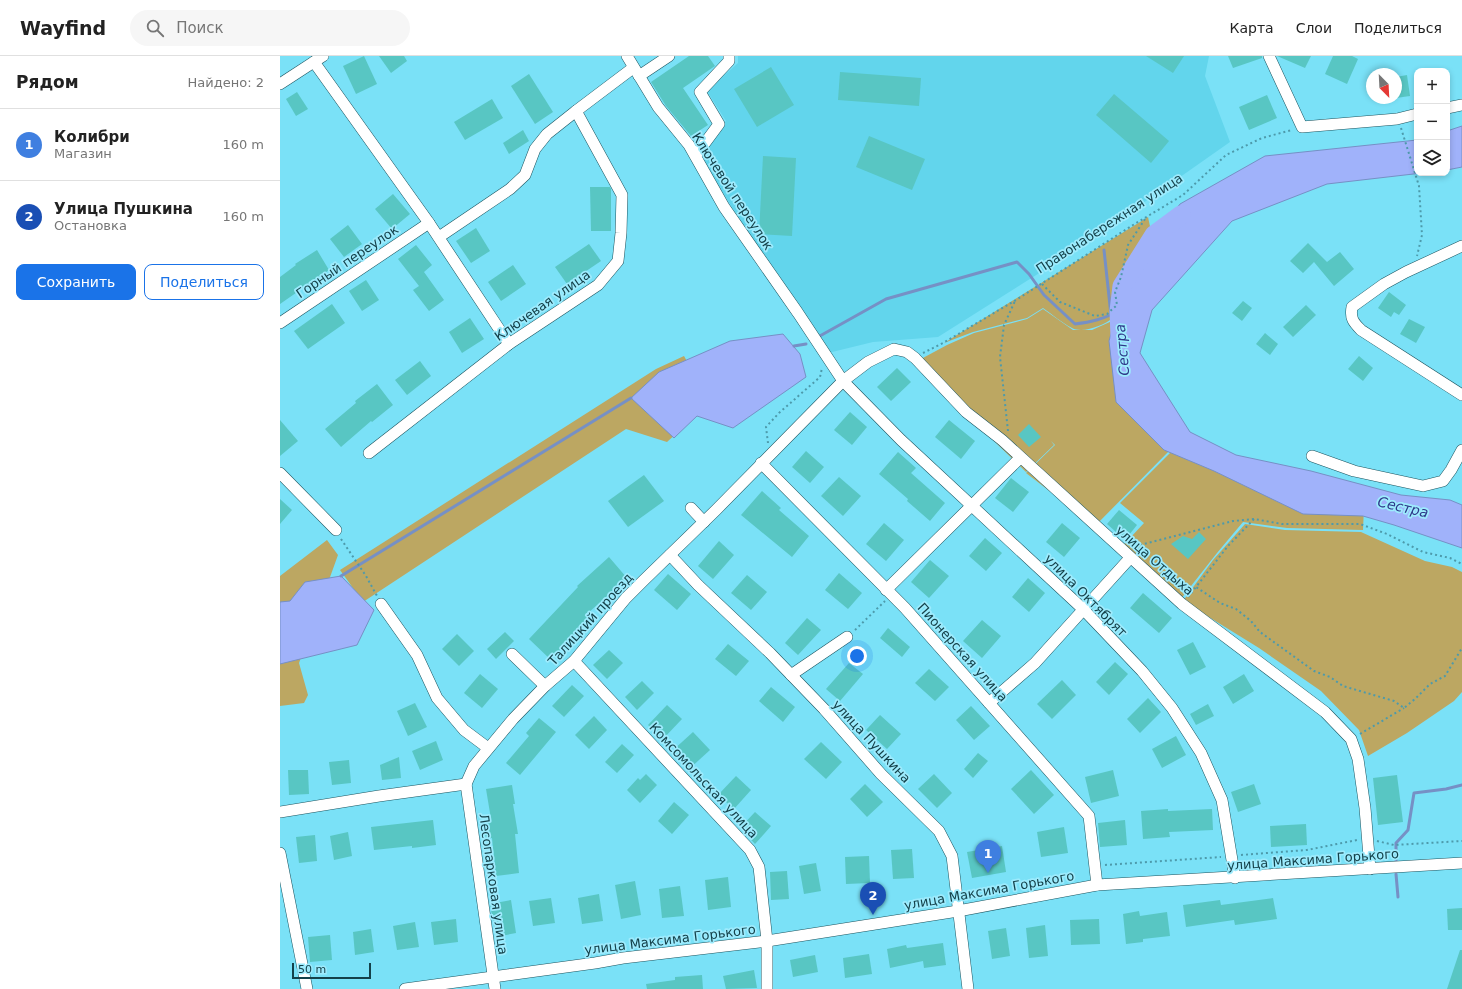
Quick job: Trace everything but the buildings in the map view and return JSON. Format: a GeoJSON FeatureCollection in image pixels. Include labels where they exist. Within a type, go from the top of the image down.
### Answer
{"type":"FeatureCollection","features":[{"type":"Feature","properties":{"kind":"street","name":"Ключевой переулок"},"geometry":{"type":"LineString","coordinates":[[626,56],[658,107],[696,155],[724,207],[807,326],[824,360],[843,381]]}},
{"type":"Feature","properties":{"kind":"street"},"geometry":{"type":"LineString","coordinates":[[439,237],[510,189],[525,176],[535,149],[547,134],[576,111],[636,72],[669,56]]}},
{"type":"Feature","properties":{"kind":"street"},"geometry":{"type":"LineString","coordinates":[[696,155],[719,124],[700,92],[729,61],[729,56]]}},
{"type":"Feature","properties":{"kind":"street"},"geometry":{"type":"LineString","coordinates":[[1269,56],[1302,127],[1398,119],[1414,115]]}},
{"type":"Feature","properties":{"kind":"street"},"geometry":{"type":"LineString","coordinates":[[280,84],[319,59],[509,344]]}},
{"type":"Feature","properties":{"kind":"street"},"geometry":{"type":"LineString","coordinates":[[1450,107],[1462,105]]}},
{"type":"Feature","properties":{"kind":"street","name":"Ключевая улица"},"geometry":{"type":"LineString","coordinates":[[369,453],[509,344],[598,285],[618,261],[621,233],[622,196],[576,111]]}},
{"type":"Feature","properties":{"kind":"street","name":"Горный переулок"},"geometry":{"type":"LineString","coordinates":[[280,323],[429,223]]}},
{"type":"Feature","properties":{"kind":"street"},"geometry":{"type":"LineString","coordinates":[[1462,246],[1384,284],[1352,307],[1351,316],[1353,322],[1361,330],[1462,395]]}},
{"type":"Feature","properties":{"kind":"street","name":"улица Отдыха"},"geometry":{"type":"LineString","coordinates":[[843,381],[868,362],[894,349],[907,352],[915,358],[966,412],[1002,440],[1182,604],[1325,712],[1351,739],[1358,759],[1365,808],[1370,869]]}},
{"type":"Feature","properties":{"kind":"street","name":"Талицкий проезд"},"geometry":{"type":"LineString","coordinates":[[466,784],[474,766],[488,748],[513,719],[574,661],[626,598],[704,522],[843,381]]}},
{"type":"Feature","properties":{"kind":"street","name":"улица Октябрят"},"geometry":{"type":"LineString","coordinates":[[843,381],[901,440],[1083,609],[1150,681],[1172,708],[1201,753],[1222,800],[1235,878]]}},
{"type":"Feature","properties":{"kind":"street"},"geometry":{"type":"LineString","coordinates":[[1312,456],[1354,471],[1423,486],[1443,481],[1462,450]]}},
{"type":"Feature","properties":{"kind":"street"},"geometry":{"type":"LineString","coordinates":[[889,592],[972,505],[1020,458]]}},
{"type":"Feature","properties":{"kind":"street","name":"Пионерская улица"},"geometry":{"type":"LineString","coordinates":[[761,464],[889,592],[1089,816],[1096,885]]}},
{"type":"Feature","properties":{"kind":"street"},"geometry":{"type":"LineString","coordinates":[[280,473],[336,530]]}},
{"type":"Feature","properties":{"kind":"street"},"geometry":{"type":"LineString","coordinates":[[691,508],[704,522]]}},
{"type":"Feature","properties":{"kind":"street","name":"улица Пушкина"},"geometry":{"type":"LineString","coordinates":[[670,555],[698,586],[770,653],[881,774],[939,831],[952,856],[968,989]]}},
{"type":"Feature","properties":{"kind":"street"},"geometry":{"type":"LineString","coordinates":[[989,703],[1035,663],[1130,558]]}},
{"type":"Feature","properties":{"kind":"street"},"geometry":{"type":"LineString","coordinates":[[382,604],[417,655],[437,698],[464,730],[488,748]]}},
{"type":"Feature","properties":{"kind":"street"},"geometry":{"type":"LineString","coordinates":[[791,675],[846,637]]}},
{"type":"Feature","properties":{"kind":"street"},"geometry":{"type":"LineString","coordinates":[[512,654],[546,686]]}},
{"type":"Feature","properties":{"kind":"street","name":"Комсомольская улица"},"geometry":{"type":"LineString","coordinates":[[574,661],[750,850],[758,867],[767,941],[767,989]]}},
{"type":"Feature","properties":{"kind":"street"},"geometry":{"type":"LineString","coordinates":[[280,812],[466,784]]}},
{"type":"Feature","properties":{"kind":"street","name":"Лесопарковая улица"},"geometry":{"type":"LineString","coordinates":[[466,784],[495,989]]}},
{"type":"Feature","properties":{"kind":"street"},"geometry":{"type":"LineString","coordinates":[[280,853],[308,989]]}},
{"type":"Feature","properties":{"kind":"street","name":"улица Максима Горького"},"geometry":{"type":"LineString","coordinates":[[405,989],[622,958],[767,941],[958,910],[1096,885],[1235,878],[1462,863]]}},
{"type":"Feature","properties":{"kind":"path","name":"Правонабережная улица"},"geometry":{"type":"LineString","coordinates":[[915,358],[1016,300],[1183,195],[1226,155],[1262,138],[1302,127]]}},
{"type":"Feature","properties":{"kind":"path"},"geometry":{"type":"LineString","coordinates":[[1404,132],[1418,182],[1422,235],[1416,259],[1418,267]]}},
{"type":"Feature","properties":{"kind":"path"},"geometry":{"type":"LineString","coordinates":[[1041,283],[1060,302],[1095,316],[1107,314],[1117,305],[1115,292],[1121,276],[1128,245],[1146,218]]}},
{"type":"Feature","properties":{"kind":"path"},"geometry":{"type":"LineString","coordinates":[[1002,440],[1008,430],[1000,357],[1004,325],[1016,300]]}},
{"type":"Feature","properties":{"kind":"path"},"geometry":{"type":"LineString","coordinates":[[770,454],[766,427],[779,413],[820,377],[824,360]]}},
{"type":"Feature","properties":{"kind":"path"},"geometry":{"type":"LineString","coordinates":[[1254,519],[1228,546],[1196,587],[1220,603],[1236,610],[1251,621],[1260,632],[1314,671],[1330,677],[1343,686],[1394,701],[1404,708]]}},
{"type":"Feature","properties":{"kind":"path"},"geometry":{"type":"LineString","coordinates":[[1130,558],[1140,545],[1233,521],[1254,519],[1282,524],[1360,524],[1387,534],[1423,552],[1450,558],[1462,564]]}},
{"type":"Feature","properties":{"kind":"path"},"geometry":{"type":"LineString","coordinates":[[336,530],[382,604]]}},
{"type":"Feature","properties":{"kind":"path"},"geometry":{"type":"LineString","coordinates":[[846,637],[889,592]]}},
{"type":"Feature","properties":{"kind":"path"},"geometry":{"type":"LineString","coordinates":[[1351,739],[1404,708],[1430,684],[1445,676],[1462,648]]}},
{"type":"Feature","properties":{"kind":"path"},"geometry":{"type":"LineString","coordinates":[[1094,866],[1306,850],[1368,838],[1394,845],[1462,841]]}},
{"type":"Feature","properties":{"kind":"shaded area"},"geometry":{"type":"Polygon","coordinates":[[[738,56],[1209,56],[1205,76],[1230,142],[1079,248],[938,337],[873,342],[828,353],[801,314],[699,156],[726,121],[707,91],[738,63],[738,56]]]}},
{"type":"Feature","properties":{"kind":"shaded area"},"geometry":{"type":"Polygon","coordinates":[[[1148,217],[1152,236],[1120,286],[1118,314],[1125,385],[1160,430],[1215,461],[1310,486],[1311,491],[1219,466],[1161,435],[1123,390],[1113,318],[1093,328],[1077,330],[1065,324],[1043,308],[1027,318],[973,332],[944,343],[1148,217]]]}},
{"type":"Feature","properties":{"kind":"shaded area"},"geometry":{"type":"Polygon","coordinates":[[[1043,309],[1073,330],[1092,330],[1112,321],[1116,393],[1174,446],[1095,526],[1026,473],[1055,445],[1051,441],[1054,445],[1026,472],[997,444],[921,359],[974,333],[1027,319],[1043,309]]]}},
{"type":"Feature","properties":{"kind":"shaded area"},"geometry":{"type":"Polygon","coordinates":[[[684,356],[716,413],[702,410],[667,442],[626,429],[363,602],[340,570],[656,369],[684,356]]]}},
{"type":"Feature","properties":{"kind":"shaded area"},"geometry":{"type":"Polygon","coordinates":[[[1176,447],[1364,507],[1363,530],[1287,528],[1243,522],[1180,600],[1117,552],[1144,523],[1120,503],[1176,447]]]}},
{"type":"Feature","properties":{"kind":"shaded area"},"geometry":{"type":"Polygon","coordinates":[[[1245,524],[1285,530],[1361,532],[1425,561],[1452,567],[1462,572],[1462,692],[1454,701],[1407,733],[1368,756],[1359,730],[1321,691],[1259,648],[1183,601],[1213,560],[1245,524]]]}},
{"type":"Feature","properties":{"kind":"shaded area"},"geometry":{"type":"Polygon","coordinates":[[[327,540],[338,555],[299,663],[308,695],[304,703],[280,706],[280,576],[327,540]]]}},
{"type":"Feature","properties":{"kind":"water"},"geometry":{"type":"Polygon","coordinates":[[[1462,126],[1462,167],[1450,169],[1450,140],[1450,130],[1462,126]]]}},
{"type":"Feature","properties":{"kind":"water"},"geometry":{"type":"Polygon","coordinates":[[[1414,140],[1414,174],[1327,184],[1232,221],[1152,310],[1140,353],[1190,432],[1236,455],[1311,471],[1401,495],[1450,500],[1462,505],[1462,548],[1363,516],[1303,514],[1214,471],[1164,450],[1116,402],[1109,341],[1128,274],[1180,204],[1265,156],[1414,140]]]}},
{"type":"Feature","properties":{"kind":"water"},"geometry":{"type":"Polygon","coordinates":[[[783,334],[800,354],[806,377],[733,428],[697,416],[674,438],[631,398],[659,372],[730,341],[783,334]]]}},
{"type":"Feature","properties":{"kind":"water"},"geometry":{"type":"Polygon","coordinates":[[[341,576],[374,610],[357,645],[280,664],[280,602],[290,601],[305,582],[341,576]]]}},
{"type":"Feature","properties":{"kind":"waterway","name":"Сестра"},"geometry":{"type":"LineString","coordinates":[[1120,337],[1119,311],[1122,286],[1154,235],[1181,215]]}},
{"type":"Feature","properties":{"kind":"waterway"},"geometry":{"type":"LineString","coordinates":[[1104,250],[1111,315]]}},
{"type":"Feature","properties":{"kind":"waterway"},"geometry":{"type":"LineString","coordinates":[[818,337],[886,299],[1017,262],[1029,274],[1044,295],[1075,324],[1097,320],[1119,311]]}},
{"type":"Feature","properties":{"kind":"waterway"},"geometry":{"type":"LineString","coordinates":[[794,346],[806,344]]}},
{"type":"Feature","properties":{"kind":"waterway"},"geometry":{"type":"LineString","coordinates":[[341,576],[631,398]]}},
{"type":"Feature","properties":{"kind":"waterway"},"geometry":{"type":"LineString","coordinates":[[1396,861],[1396,843],[1408,830],[1414,793],[1446,789],[1462,785]]}},
{"type":"Feature","properties":{"kind":"waterway"},"geometry":{"type":"LineString","coordinates":[[1396,874],[1398,897]]}},
{"type":"Feature","properties":{"kind":"place","name":"Колибри"},"geometry":{"type":"Point","coordinates":[988,873]}},
{"type":"Feature","properties":{"kind":"place","name":"Улица Пушкина"},"geometry":{"type":"Point","coordinates":[873,915]}}]}
